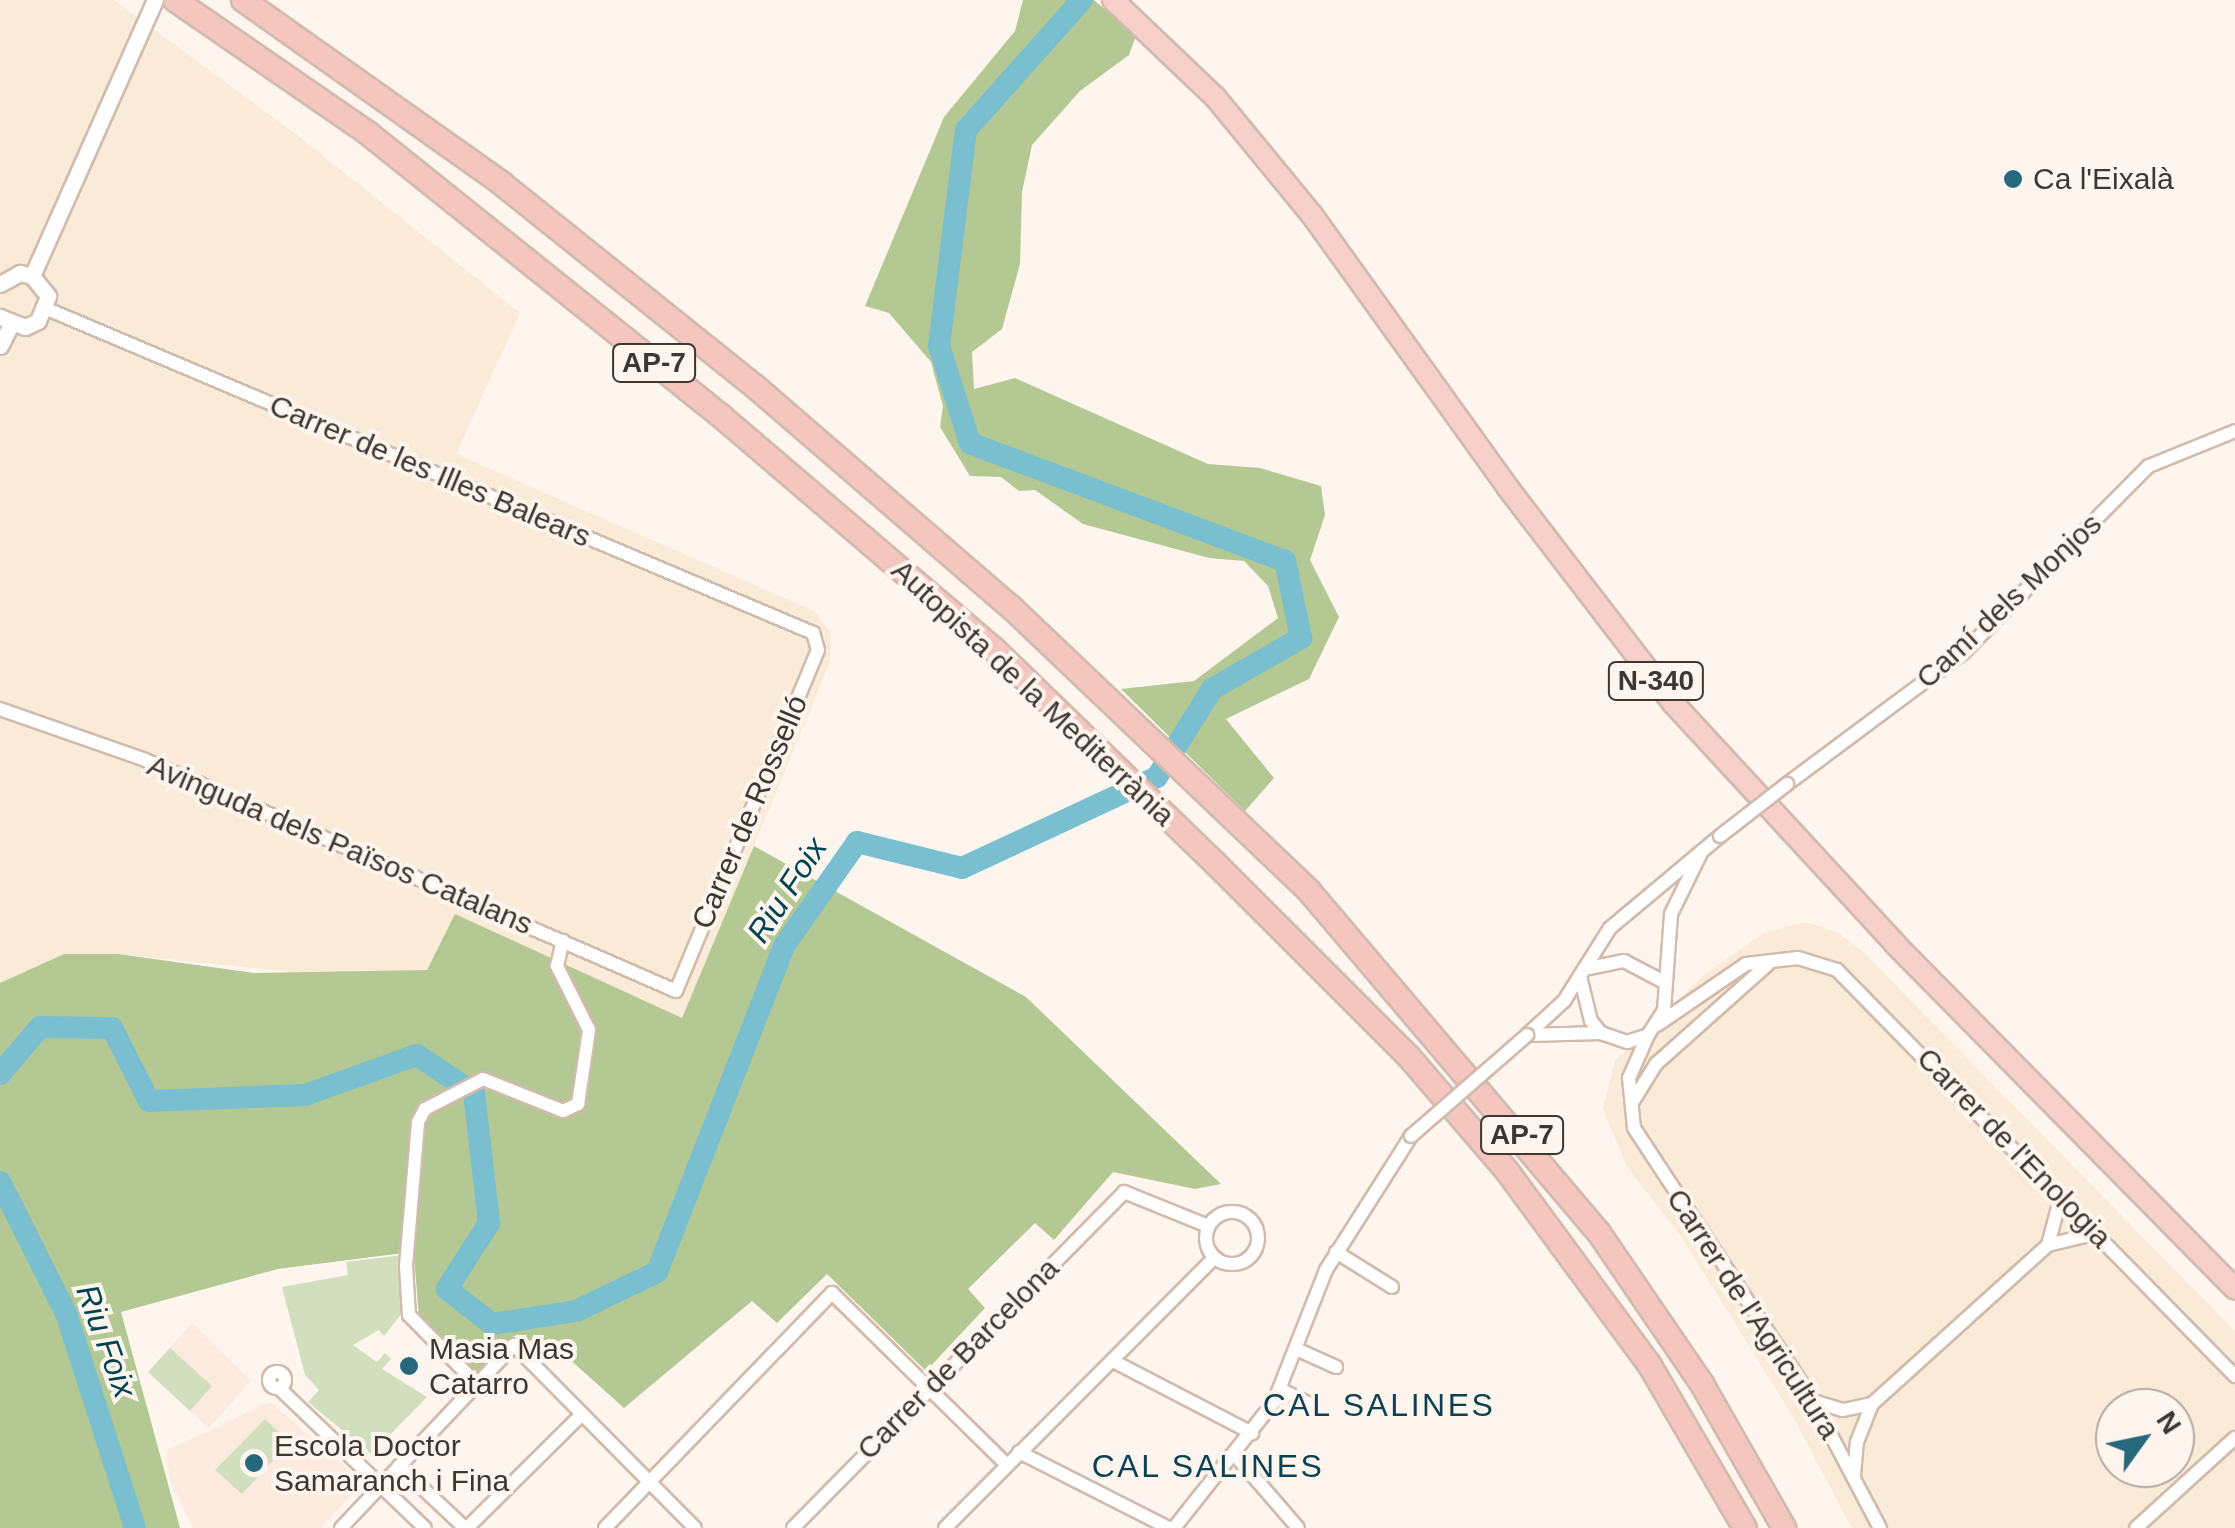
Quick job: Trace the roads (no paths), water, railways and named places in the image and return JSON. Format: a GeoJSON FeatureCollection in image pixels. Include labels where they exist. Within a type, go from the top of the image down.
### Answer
{"type":"FeatureCollection","features":[{"type":"Feature","properties":{"kind":"highway","name":"Autopista de la Mediterrània"},"geometry":{"type":"LineString","coordinates":[[175,0],[369,134],[721,416],[994,649],[1106,758],[1409,1057],[1507,1171],[1650,1364],[1745,1528]]}},
{"type":"Feature","properties":{"kind":"highway","name":"Autopista de la Mediterrània"},"geometry":{"type":"LineString","coordinates":[[242,0],[502,183],[758,389],[1012,608],[1309,891],[1562,1184],[1670,1334],[1784,1528]]}},
{"type":"Feature","properties":{"kind":"highway","name":"N-340"},"geometry":{"type":"LineString","coordinates":[[1113,0],[1215,97],[1312,215],[1673,703],[1894,944],[2235,1289]]}},
{"type":"Feature","properties":{"kind":"street"},"geometry":{"type":"LineString","coordinates":[[32,276],[154,0]]}},
{"type":"Feature","properties":{"kind":"street"},"geometry":{"type":"LineString","coordinates":[[0,284],[20,273],[32,276],[42,284],[47,309],[25,327],[5,321],[0,346]]}},
{"type":"Feature","properties":{"kind":"street","name":"Carrer de les Illes Balears"},"geometry":{"type":"LineString","coordinates":[[47,309],[814,633]]}},
{"type":"Feature","properties":{"kind":"street","name":"Camí dels Monjos"},"geometry":{"type":"LineString","coordinates":[[1171,1528],[1235,1455],[1280,1389],[1336,1252],[1410,1136],[1527,1036],[1582,972],[1610,928],[1720,836],[1964,652],[2149,466],[2235,431]]}},
{"type":"Feature","properties":{"kind":"street","name":"Carrer de Rosselló"},"geometry":{"type":"LineString","coordinates":[[676,991],[818,650],[814,633]]}},
{"type":"Feature","properties":{"kind":"street","name":"Avinguda dels Països Catalans"},"geometry":{"type":"LineString","coordinates":[[0,709],[144,759],[676,991]]}},
{"type":"Feature","properties":{"kind":"street"},"geometry":{"type":"LineString","coordinates":[[1633,1101],[1629,1078],[1652,1030],[1664,982],[1670,914],[1702,851]]}},
{"type":"Feature","properties":{"kind":"street"},"geometry":{"type":"LineString","coordinates":[[478,1384],[419,1332],[407,1304],[420,1116],[462,1087],[497,1080],[562,1111],[578,1104],[590,1030],[557,966],[563,941]]}},
{"type":"Feature","properties":{"kind":"street"},"geometry":{"type":"LineString","coordinates":[[1601,1033],[1591,1021],[1582,972],[1624,960],[1664,982]]}},
{"type":"Feature","properties":{"kind":"street","name":"Carrer de l'Enologia"},"geometry":{"type":"LineString","coordinates":[[1652,1030],[1746,964],[1815,960],[1837,970],[2235,1376]]}},
{"type":"Feature","properties":{"kind":"street"},"geometry":{"type":"LineString","coordinates":[[1633,1101],[1656,1064],[1745,979],[1773,962]]}},
{"type":"Feature","properties":{"kind":"street"},"geometry":{"type":"LineString","coordinates":[[1527,1036],[1601,1033],[1627,1042],[1652,1030]]}},
{"type":"Feature","properties":{"kind":"street","name":"Carrer de l'Agricultura"},"geometry":{"type":"LineString","coordinates":[[1633,1101],[1634,1128],[1650,1156],[1813,1401],[1880,1528]]}},
{"type":"Feature","properties":{"kind":"street","name":"Carrer de Barcelona"},"geometry":{"type":"LineString","coordinates":[[793,1528],[1124,1192],[1208,1226]]}},
{"type":"Feature","properties":{"kind":"street"},"geometry":{"type":"LineString","coordinates":[[2048,1245],[2062,1196]]}},
{"type":"Feature","properties":{"kind":"street"},"geometry":{"type":"LineString","coordinates":[[1238,1212],[1258,1237],[1243,1262],[1214,1258],[1208,1226],[1216,1216],[1238,1212]]}},
{"type":"Feature","properties":{"kind":"street"},"geometry":{"type":"LineString","coordinates":[[1854,1477],[1857,1442],[1872,1404],[2048,1245],[2097,1232]]}},
{"type":"Feature","properties":{"kind":"street"},"geometry":{"type":"LineString","coordinates":[[1336,1252],[1392,1286]]}},
{"type":"Feature","properties":{"kind":"street"},"geometry":{"type":"LineString","coordinates":[[944,1528],[1214,1258]]}},
{"type":"Feature","properties":{"kind":"street"},"geometry":{"type":"LineString","coordinates":[[605,1528],[832,1293],[1006,1464]]}},
{"type":"Feature","properties":{"kind":"street"},"geometry":{"type":"LineString","coordinates":[[341,1528],[514,1346],[694,1528]]}},
{"type":"Feature","properties":{"kind":"street"},"geometry":{"type":"LineString","coordinates":[[1296,1349],[1336,1366]]}},
{"type":"Feature","properties":{"kind":"street"},"geometry":{"type":"LineString","coordinates":[[1113,1361],[1252,1433]]}},
{"type":"Feature","properties":{"kind":"street"},"geometry":{"type":"LineString","coordinates":[[280,1388],[383,1480],[426,1528]]}},
{"type":"Feature","properties":{"kind":"street"},"geometry":{"type":"LineString","coordinates":[[1280,1389],[1310,1404]]}},
{"type":"Feature","properties":{"kind":"street"},"geometry":{"type":"LineString","coordinates":[[1813,1401],[1843,1410],[1872,1404]]}},
{"type":"Feature","properties":{"kind":"street"},"geometry":{"type":"LineString","coordinates":[[398,1466],[466,1528],[582,1414]]}},
{"type":"Feature","properties":{"kind":"street"},"geometry":{"type":"LineString","coordinates":[[2136,1528],[2234,1438]]}},
{"type":"Feature","properties":{"kind":"street"},"geometry":{"type":"LineString","coordinates":[[1019,1452],[1171,1528]]}},
{"type":"Feature","properties":{"kind":"street"},"geometry":{"type":"LineString","coordinates":[[1235,1455],[1298,1528]]}},
{"type":"Feature","properties":{"kind":"waterway","name":"Riu Foix"},"geometry":{"type":"LineString","coordinates":[[0,1074],[40,1027],[112,1028],[149,1101],[305,1095],[417,1055],[474,1093],[489,1223],[447,1289],[492,1324],[576,1311],[657,1272],[784,946],[857,842],[962,868],[1157,777],[1212,689],[1301,638],[1285,561],[970,443],[939,346],[966,130],[1082,0]]}},
{"type":"Feature","properties":{"kind":"waterway","name":"Riu Foix"},"geometry":{"type":"LineString","coordinates":[[0,1182],[66,1313],[135,1528]]}},
{"type":"Feature","properties":{"kind":"place","name":"Ca l'Eixalà"},"geometry":{"type":"Point","coordinates":[2013,179]}},
{"type":"Feature","properties":{"kind":"place","name":"Masia Mas Catarro"},"geometry":{"type":"Point","coordinates":[409,1366]}},
{"type":"Feature","properties":{"kind":"place","name":"Escola Doctor Samaranch i Fina"},"geometry":{"type":"Point","coordinates":[254,1463]}},
{"type":"Feature","properties":{"kind":"district","name":"CAL SALINES"},"geometry":{"type":"Point","coordinates":[1379,1405]}},
{"type":"Feature","properties":{"kind":"district","name":"CAL SALINES"},"geometry":{"type":"Point","coordinates":[1208,1466]}}]}
